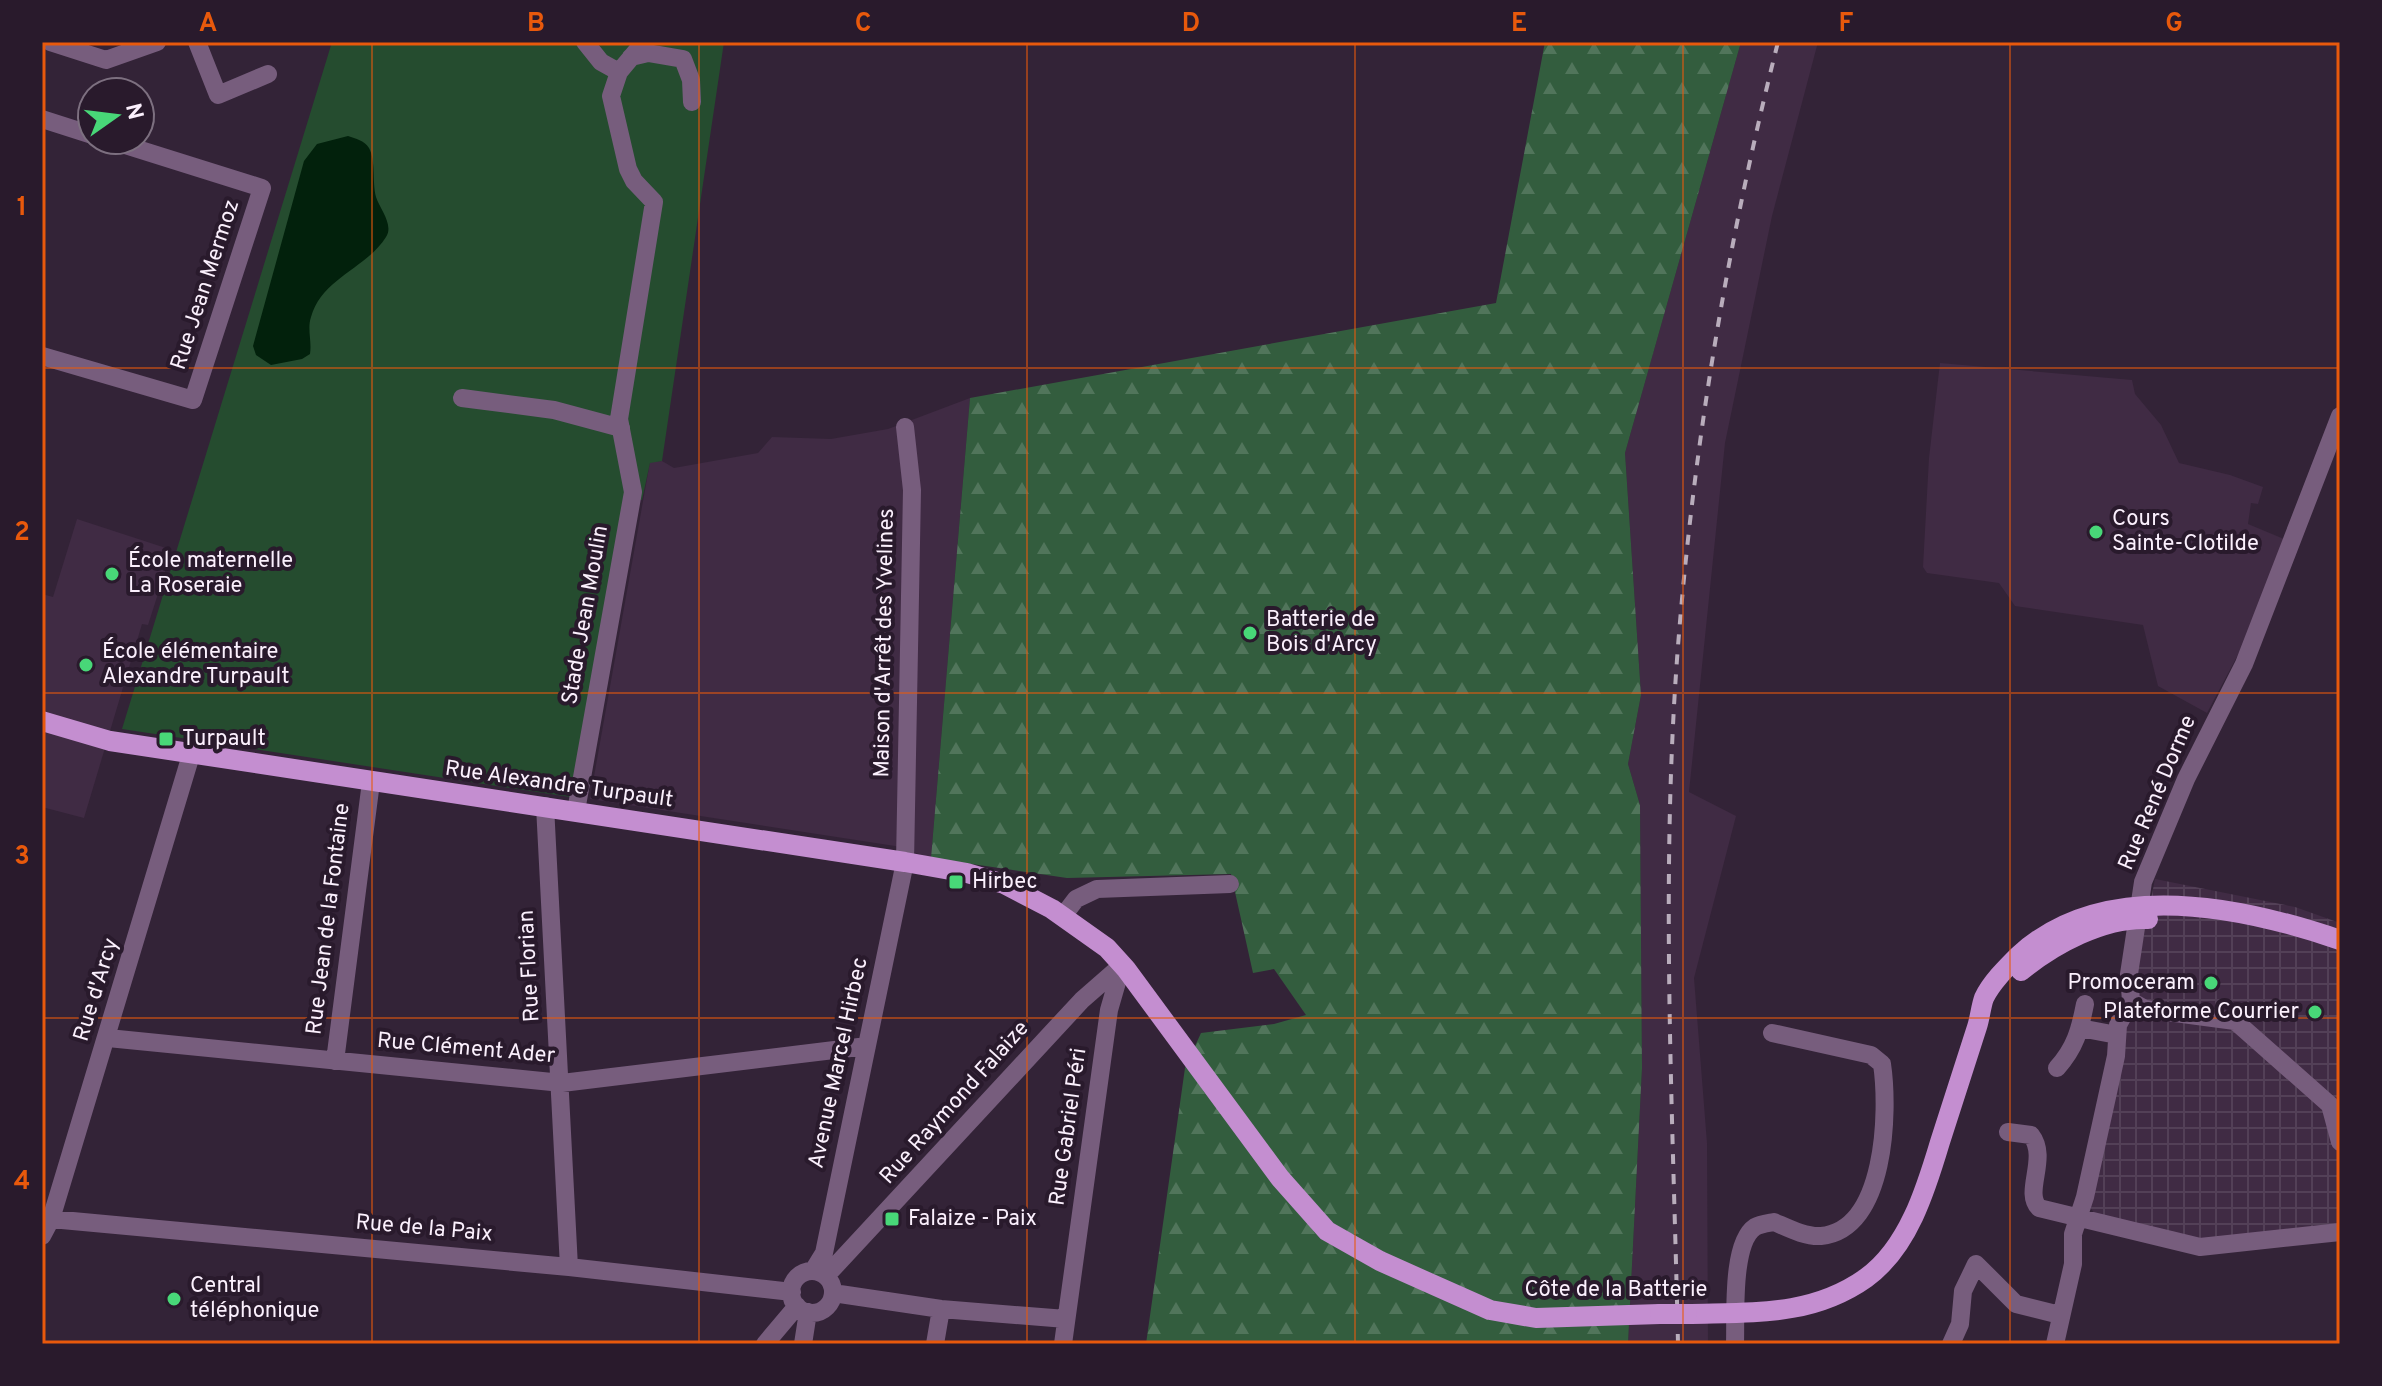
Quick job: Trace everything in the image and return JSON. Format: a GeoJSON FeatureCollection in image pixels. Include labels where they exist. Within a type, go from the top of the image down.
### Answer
{"type":"FeatureCollection","features":[{"type":"Feature","properties":{"kind":"main road","name":"Rue Alexandre Turpault"},"geometry":{"type":"LineString","coordinates":[[42,721],[110,741],[191,755],[545,806],[967,873],[1004,884],[1063,916],[1122,965],[1148,1000]]}},
{"type":"Feature","properties":{"kind":"main road"},"geometry":{"type":"LineString","coordinates":[[2141,912],[2218,910],[2340,940]]}},
{"type":"Feature","properties":{"kind":"main road"},"geometry":{"type":"LineString","coordinates":[[2141,912],[2215,922],[2340,951]]}},
{"type":"Feature","properties":{"kind":"main road","name":"Côte de la Batterie"},"geometry":{"type":"LineString","coordinates":[[1148,1000],[1280,1178],[1327,1231],[1380,1261],[1490,1310],[1536,1318],[1792,1311],[1839,1294],[1868,1276],[1893,1252],[1931,1172],[1983,1011],[1983,1000],[2006,968],[2053,930],[2081,918],[2141,912]]}},
{"type":"Feature","properties":{"kind":"street"},"geometry":{"type":"LineString","coordinates":[[50,42],[106,60],[157,42]]}},
{"type":"Feature","properties":{"kind":"street"},"geometry":{"type":"LineString","coordinates":[[197,42],[218,95],[268,74]]}},
{"type":"Feature","properties":{"kind":"street"},"geometry":{"type":"LineString","coordinates":[[585,42],[601,62],[619,72],[644,42]]}},
{"type":"Feature","properties":{"kind":"street"},"geometry":{"type":"LineString","coordinates":[[631,57],[648,53],[683,59],[691,80],[692,102]]}},
{"type":"Feature","properties":{"kind":"street","name":"Stade Jean Moulin"},"geometry":{"type":"LineString","coordinates":[[576,811],[633,492],[619,419],[654,216],[654,202],[634,181],[628,169],[611,96],[619,72]]}},
{"type":"Feature","properties":{"kind":"street"},"geometry":{"type":"LineString","coordinates":[[42,119],[76,130]]}},
{"type":"Feature","properties":{"kind":"street","name":"Rue Jean Mermoz"},"geometry":{"type":"LineString","coordinates":[[42,356],[193,400],[262,188],[156,155]]}},
{"type":"Feature","properties":{"kind":"street"},"geometry":{"type":"LineString","coordinates":[[462,398],[554,410],[621,428]]}},
{"type":"Feature","properties":{"kind":"street","name":"Rue René Dorme"},"geometry":{"type":"LineString","coordinates":[[2055,1344],[2073,1264],[2077,1219],[2101,1125],[2122,1012],[2131,1001],[2129,974],[2141,912],[2143,882],[2186,779],[2244,664],[2340,416]]}},
{"type":"Feature","properties":{"kind":"street","name":"Maison d'Arrêt des Yvelines"},"geometry":{"type":"LineString","coordinates":[[905,427],[912,490],[905,862]]}},
{"type":"Feature","properties":{"kind":"street","name":"Rue d'Arcy"},"geometry":{"type":"LineString","coordinates":[[46,1228],[108,1038],[191,755]]}},
{"type":"Feature","properties":{"kind":"street","name":"Rue Jean de la Fontaine"},"geometry":{"type":"LineString","coordinates":[[335,1061],[371,782]]}},
{"type":"Feature","properties":{"kind":"street","name":"Rue Florian"},"geometry":{"type":"LineString","coordinates":[[545,806],[562,1083],[569,1267]]}},
{"type":"Feature","properties":{"kind":"street","name":"Avenue Marcel Hirbec"},"geometry":{"type":"LineString","coordinates":[[824,1280],[824,1253],[905,862]]}},
{"type":"Feature","properties":{"kind":"street"},"geometry":{"type":"LineString","coordinates":[[1063,916],[1076,899],[1097,889],[1230,884]]}},
{"type":"Feature","properties":{"kind":"street","name":"Rue Raymond Falaize"},"geometry":{"type":"LineString","coordinates":[[824,1280],[1082,1000],[1122,965]]}},
{"type":"Feature","properties":{"kind":"street","name":"Rue Gabriel Péri"},"geometry":{"type":"LineString","coordinates":[[1063,1344],[1109,1010],[1122,965]]}},
{"type":"Feature","properties":{"kind":"street"},"geometry":{"type":"LineString","coordinates":[[2131,1001],[2145,1009],[2235,1021],[2330,1105],[2340,1142]]}},
{"type":"Feature","properties":{"kind":"street"},"geometry":{"type":"LineString","coordinates":[[2057,1068],[2071,1053],[2085,1004]]}},
{"type":"Feature","properties":{"kind":"street"},"geometry":{"type":"LineString","coordinates":[[2080,1028],[2117,1035]]}},
{"type":"Feature","properties":{"kind":"street"},"geometry":{"type":"LineString","coordinates":[[1735,1344],[1738,1270],[1744,1241],[1755,1228],[1774,1222],[1796,1232],[1820,1236],[1844,1230],[1865,1206],[1882,1148],[1885,1114],[1882,1064],[1871,1055],[1772,1033]]}},
{"type":"Feature","properties":{"kind":"street","name":"Rue Clément Ader"},"geometry":{"type":"LineString","coordinates":[[108,1038],[562,1083],[867,1046]]}},
{"type":"Feature","properties":{"kind":"street"},"geometry":{"type":"LineString","coordinates":[[2008,1132],[2031,1135],[2037,1142],[2039,1167],[2034,1203],[2077,1219],[2200,1247],[2340,1232]]}},
{"type":"Feature","properties":{"kind":"street","name":"Rue de la Paix"},"geometry":{"type":"LineString","coordinates":[[46,1228],[569,1267],[799,1303]]}},
{"type":"Feature","properties":{"kind":"street"},"geometry":{"type":"LineString","coordinates":[[1951,1344],[1960,1324],[1963,1291],[1976,1264],[2016,1304],[2060,1315]]}},
{"type":"Feature","properties":{"kind":"street"},"geometry":{"type":"LineString","coordinates":[[803,1344],[796,1279],[824,1280],[941,1309],[1066,1319]]}},
{"type":"Feature","properties":{"kind":"street"},"geometry":{"type":"LineString","coordinates":[[799,1303],[825,1308],[824,1280]]}},
{"type":"Feature","properties":{"kind":"street"},"geometry":{"type":"LineString","coordinates":[[765,1344],[799,1303]]}},
{"type":"Feature","properties":{"kind":"street"},"geometry":{"type":"LineString","coordinates":[[935,1344],[941,1309]]}},
{"type":"Feature","properties":{"kind":"shaded area"},"geometry":{"type":"Polygon","coordinates":[[[332,42],[724,42],[662,461],[650,463],[642,500],[625,497],[570,797],[122,729],[332,42]]]}},
{"type":"Feature","properties":{"kind":"shaded area"},"geometry":{"type":"Polygon","coordinates":[[[1741,42],[1818,42],[1772,216],[1725,443],[1689,792],[1736,816],[1694,978],[1707,1143],[1708,1344],[1628,1344],[1642,1068],[1640,805],[1628,764],[1641,695],[1625,453],[1741,42]]]}},
{"type":"Feature","properties":{"kind":"shaded area"},"geometry":{"type":"Polygon","coordinates":[[[348,136],[362,141],[369,148],[376,197],[388,232],[378,248],[325,292],[317,304],[310,322],[310,354],[302,359],[271,365],[256,355],[253,346],[304,161],[317,144],[348,136]]]}},
{"type":"Feature","properties":{"kind":"shaded area","name":"Cours Sainte-Clotilde"},"geometry":{"type":"Polygon","coordinates":[[[1940,363],[2132,380],[2135,394],[2161,425],[2179,463],[2230,475],[2263,487],[2258,504],[2251,503],[2248,524],[2284,539],[2250,632],[2207,713],[2158,686],[2143,625],[2015,606],[1999,583],[1927,573],[1923,567],[1929,458],[1940,363]]]}},
{"type":"Feature","properties":{"kind":"shaded area"},"geometry":{"type":"Polygon","coordinates":[[[970,398],[931,858],[895,846],[590,799],[650,462],[662,461],[674,468],[758,453],[772,437],[831,439],[888,429],[970,398]]]}},
{"type":"Feature","properties":{"kind":"shaded area","name":"École élémentaire Alexandre Turpault"},"geometry":{"type":"Polygon","coordinates":[[[77,519],[172,550],[148,625],[142,624],[84,818],[42,807],[42,594],[53,597],[77,519]]]}},
{"type":"Feature","properties":{"kind":"shaded area"},"geometry":{"type":"Polygon","coordinates":[[[2155,879],[2295,907],[2340,923],[2340,1237],[2211,1241],[2097,1217],[2090,1207],[2155,879]]]}},
{"type":"Feature","properties":{"kind":"green space"},"geometry":{"type":"Polygon","coordinates":[[[1545,42],[1741,42],[1625,453],[1641,695],[1628,764],[1640,805],[1642,1068],[1628,1344],[1146,1344],[1185,1068],[1201,1033],[1274,1024],[1306,1015],[1274,969],[1253,973],[1231,874],[1067,878],[931,858],[970,398],[1496,303],[1545,42]]]}},
{"type":"Feature","properties":{"kind":"railway"},"geometry":{"type":"LineString","coordinates":[[1678,1344],[1669,908],[1678,646],[1693,493],[1715,342],[1744,191],[1778,42]]}},
{"type":"Feature","properties":{"kind":"place","name":"Cours Sainte-Clotilde"},"geometry":{"type":"Point","coordinates":[2096,532]}},
{"type":"Feature","properties":{"kind":"place","name":"École maternelle La Roseraie"},"geometry":{"type":"Point","coordinates":[112,574]}},
{"type":"Feature","properties":{"kind":"place","name":"Batterie de Bois d'Arcy"},"geometry":{"type":"Point","coordinates":[1250,633]}},
{"type":"Feature","properties":{"kind":"place","name":"École élémentaire Alexandre Turpault"},"geometry":{"type":"Point","coordinates":[86,665]}},
{"type":"Feature","properties":{"kind":"place","name":"Turpault"},"geometry":{"type":"Point","coordinates":[166,739]}},
{"type":"Feature","properties":{"kind":"place","name":"Hirbec"},"geometry":{"type":"Point","coordinates":[956,882]}},
{"type":"Feature","properties":{"kind":"place","name":"Promoceram"},"geometry":{"type":"Point","coordinates":[2211,983]}},
{"type":"Feature","properties":{"kind":"place","name":"Plateforme Courrier"},"geometry":{"type":"Point","coordinates":[2315,1012]}},
{"type":"Feature","properties":{"kind":"place","name":"Falaize - Paix"},"geometry":{"type":"Point","coordinates":[892,1219]}},
{"type":"Feature","properties":{"kind":"place","name":"Central téléphonique"},"geometry":{"type":"Point","coordinates":[174,1299]}}]}
